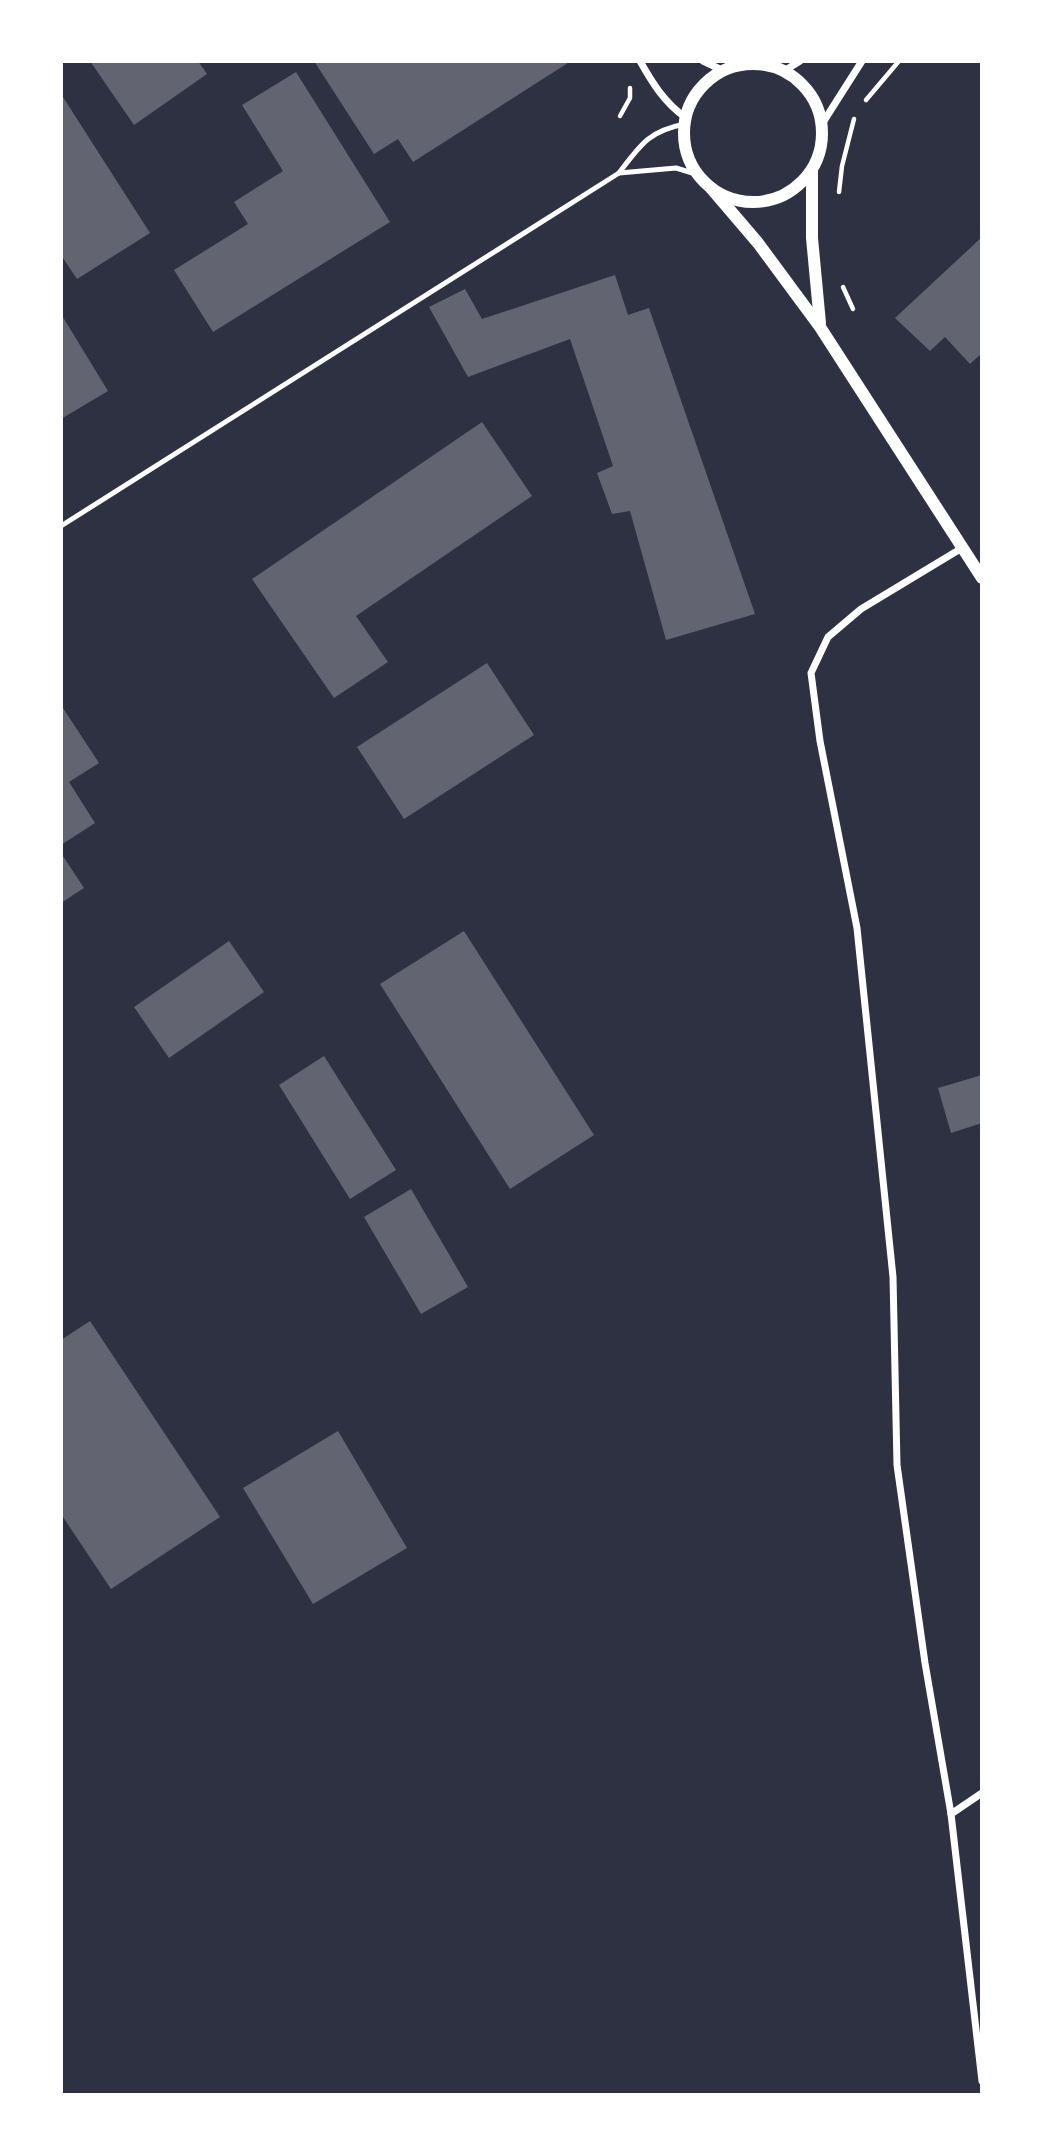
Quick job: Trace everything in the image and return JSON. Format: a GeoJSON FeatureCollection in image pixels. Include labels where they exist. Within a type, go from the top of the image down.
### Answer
{"type":"FeatureCollection","features":[{"type":"Feature","properties":{"kind":"street"},"geometry":{"type":"LineString","coordinates":[[640,61],[656,90],[686,121]]}},
{"type":"Feature","properties":{"kind":"street"},"geometry":{"type":"LineString","coordinates":[[703,61],[724,71]]}},
{"type":"Feature","properties":{"kind":"street"},"geometry":{"type":"LineString","coordinates":[[784,71],[800,61]]}},
{"type":"Feature","properties":{"kind":"street"},"geometry":{"type":"LineString","coordinates":[[822,124],[862,61]]}},
{"type":"Feature","properties":{"kind":"street"},"geometry":{"type":"LineString","coordinates":[[820,327],[812,238],[812,170],[822,140],[822,124],[817,108],[798,80],[784,71],[764,65],[743,65],[724,71],[707,82],[694,98],[686,121],[687,150],[699,176],[758,243],[820,327],[982,578]]}},
{"type":"Feature","properties":{"kind":"street"},"geometry":{"type":"LineString","coordinates":[[711,188],[725,196],[741,200],[773,199],[788,192],[812,170]]}},
{"type":"Feature","properties":{"kind":"street"},"geometry":{"type":"LineString","coordinates":[[962,548],[861,609],[828,638],[811,673],[820,741],[858,928],[893,1277],[897,1465],[925,1663],[951,1814],[982,2081]]}},
{"type":"Feature","properties":{"kind":"street"},"geometry":{"type":"LineString","coordinates":[[951,1814],[982,1793]]}},
{"type":"Feature","properties":{"kind":"lane"},"geometry":{"type":"LineString","coordinates":[[61,526],[619,173],[651,135],[686,121]]}},
{"type":"Feature","properties":{"kind":"lane"},"geometry":{"type":"LineString","coordinates":[[619,173],[676,168],[699,176]]}},
{"type":"Feature","properties":{"kind":"path"},"geometry":{"type":"LineString","coordinates":[[862,105],[899,61]]}},
{"type":"Feature","properties":{"kind":"path"},"geometry":{"type":"LineString","coordinates":[[620,116],[630,98],[629,79]]}},
{"type":"Feature","properties":{"kind":"path"},"geometry":{"type":"LineString","coordinates":[[839,192],[842,166],[855,114]]}},
{"type":"Feature","properties":{"kind":"path"},"geometry":{"type":"LineString","coordinates":[[842,285],[853,309]]}},
{"type":"Feature","properties":{"kind":"building"},"geometry":{"type":"Polygon","coordinates":[[[90,61],[198,61],[207,74],[134,125],[90,61]]]}},
{"type":"Feature","properties":{"kind":"building"},"geometry":{"type":"Polygon","coordinates":[[[314,61],[571,61],[413,162],[398,139],[374,154],[314,61]]]}},
{"type":"Feature","properties":{"kind":"building"},"geometry":{"type":"Polygon","coordinates":[[[296,72],[390,222],[213,332],[174,270],[248,224],[234,202],[283,171],[242,105],[296,72]]]}},
{"type":"Feature","properties":{"kind":"building"},"geometry":{"type":"Polygon","coordinates":[[[61,94],[150,233],[77,279],[61,255],[61,94]]]}},
{"type":"Feature","properties":{"kind":"building"},"geometry":{"type":"Polygon","coordinates":[[[982,237],[982,353],[970,364],[945,337],[930,351],[895,318],[982,237]]]}},
{"type":"Feature","properties":{"kind":"building"},"geometry":{"type":"Polygon","coordinates":[[[615,275],[628,315],[649,308],[755,614],[666,640],[630,511],[612,514],[597,473],[613,466],[570,339],[468,377],[429,307],[465,289],[482,319],[615,275]]]}},
{"type":"Feature","properties":{"kind":"building"},"geometry":{"type":"Polygon","coordinates":[[[61,314],[108,391],[61,419],[61,314]]]}},
{"type":"Feature","properties":{"kind":"building"},"geometry":{"type":"Polygon","coordinates":[[[482,422],[532,496],[356,616],[388,662],[334,698],[252,579],[482,422]]]}},
{"type":"Feature","properties":{"kind":"building"},"geometry":{"type":"Polygon","coordinates":[[[487,663],[534,735],[404,819],[357,747],[487,663]]]}},
{"type":"Feature","properties":{"kind":"building"},"geometry":{"type":"Polygon","coordinates":[[[61,705],[99,763],[69,782],[95,823],[61,845],[61,705]]]}},
{"type":"Feature","properties":{"kind":"building"},"geometry":{"type":"Polygon","coordinates":[[[61,853],[84,888],[61,903],[61,853]]]}},
{"type":"Feature","properties":{"kind":"building"},"geometry":{"type":"Polygon","coordinates":[[[464,931],[594,1135],[510,1189],[380,984],[464,931]]]}},
{"type":"Feature","properties":{"kind":"building"},"geometry":{"type":"Polygon","coordinates":[[[229,941],[264,992],[169,1058],[134,1007],[229,941]]]}},
{"type":"Feature","properties":{"kind":"building"},"geometry":{"type":"Polygon","coordinates":[[[324,1056],[396,1170],[350,1199],[279,1085],[324,1056]]]}},
{"type":"Feature","properties":{"kind":"building"},"geometry":{"type":"Polygon","coordinates":[[[982,1075],[982,1123],[951,1133],[938,1088],[982,1075]]]}},
{"type":"Feature","properties":{"kind":"building"},"geometry":{"type":"Polygon","coordinates":[[[411,1189],[468,1287],[421,1314],[364,1217],[411,1189]]]}},
{"type":"Feature","properties":{"kind":"building"},"geometry":{"type":"Polygon","coordinates":[[[90,1321],[220,1517],[111,1589],[61,1514],[61,1340],[90,1321]]]}},
{"type":"Feature","properties":{"kind":"building"},"geometry":{"type":"Polygon","coordinates":[[[338,1431],[407,1548],[313,1604],[243,1488],[338,1431]]]}}]}
